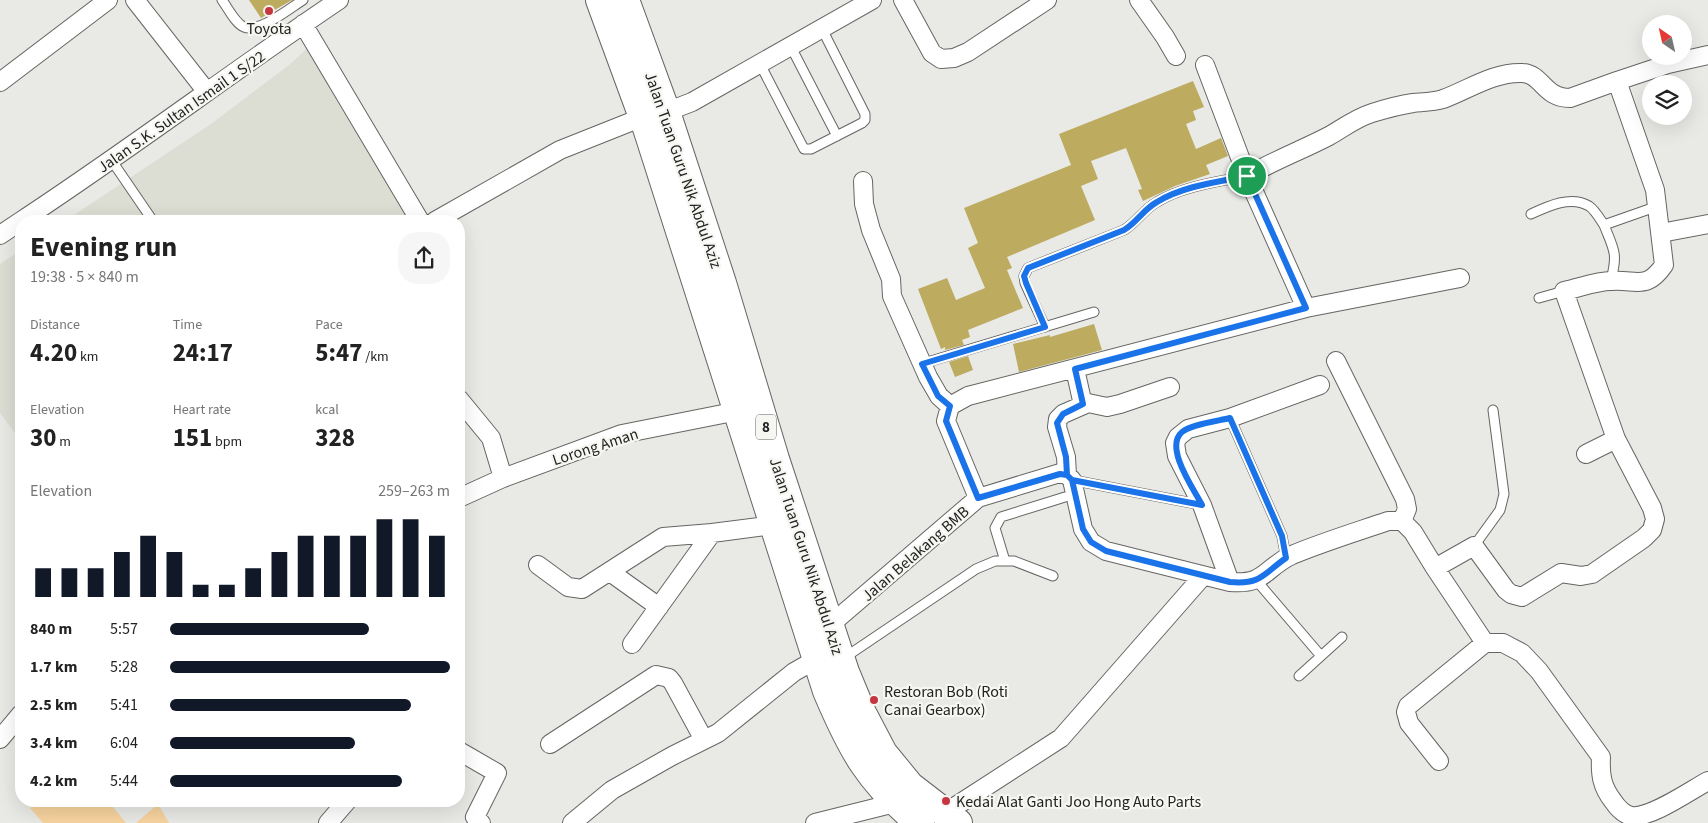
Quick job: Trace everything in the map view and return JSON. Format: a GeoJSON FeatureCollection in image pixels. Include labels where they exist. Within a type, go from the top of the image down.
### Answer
{"type":"FeatureCollection","features":[{"type":"Feature","properties":{"kind":"main road","name":"Jalan Tuan Guru Nik Abdul Aziz"},"geometry":{"type":"LineString","coordinates":[[600,0],[655,114]]}},
{"type":"Feature","properties":{"kind":"main road","name":"Jalan Tuan Guru Nik Abdul Aziz"},"geometry":{"type":"LineString","coordinates":[[625,0],[655,114],[711,288],[775,460],[830,626],[827,691],[858,757],[895,803],[920,823]]}},
{"type":"Feature","properties":{"kind":"main road","name":"Jalan Tuan Guru Nik Abdul Aziz"},"geometry":{"type":"LineString","coordinates":[[711,288],[738,411],[774,525],[829,659],[862,713],[883,753],[910,786],[952,818]]}},
{"type":"Feature","properties":{"kind":"street"},"geometry":{"type":"LineString","coordinates":[[0,82],[108,0]]}},
{"type":"Feature","properties":{"kind":"street"},"geometry":{"type":"LineString","coordinates":[[135,0],[207,92]]}},
{"type":"Feature","properties":{"kind":"street","name":"Jalan S.K. Sultan Ismail 1 S/22"},"geometry":{"type":"LineString","coordinates":[[30,215],[112,161],[339,0]]}},
{"type":"Feature","properties":{"kind":"street"},"geometry":{"type":"LineString","coordinates":[[446,215],[560,150],[692,102],[872,0]]}},
{"type":"Feature","properties":{"kind":"street"},"geometry":{"type":"LineString","coordinates":[[903,0],[932,53],[941,59],[954,58],[968,52],[1047,0]]}},
{"type":"Feature","properties":{"kind":"street"},"geometry":{"type":"LineString","coordinates":[[1139,0],[1176,56]]}},
{"type":"Feature","properties":{"kind":"street"},"geometry":{"type":"LineString","coordinates":[[303,24],[416,215]]}},
{"type":"Feature","properties":{"kind":"street"},"geometry":{"type":"LineString","coordinates":[[1247,176],[1370,114],[1396,106],[1442,99],[1478,83],[1513,73],[1524,73],[1538,80],[1556,97],[1570,98],[1668,64],[1708,55]]}},
{"type":"Feature","properties":{"kind":"street"},"geometry":{"type":"LineString","coordinates":[[1205,65],[1247,176],[1306,308]]}},
{"type":"Feature","properties":{"kind":"street"},"geometry":{"type":"LineString","coordinates":[[1435,568],[1474,546],[1506,590],[1511,594],[1522,596],[1562,573],[1581,576],[1592,574],[1644,538],[1652,530],[1655,519],[1652,508],[1616,439],[1564,291],[1611,280],[1639,283],[1650,280],[1659,273],[1664,265],[1655,190],[1617,81]]}},
{"type":"Feature","properties":{"kind":"street"},"geometry":{"type":"LineString","coordinates":[[863,181],[864,204],[871,230],[891,279],[892,296],[938,396],[950,406]]}},
{"type":"Feature","properties":{"kind":"street"},"geometry":{"type":"LineString","coordinates":[[1661,233],[1708,224]]}},
{"type":"Feature","properties":{"kind":"street","name":"Jalan S.K. Sultan Ismail 1 S/22"},"geometry":{"type":"LineString","coordinates":[[0,236],[15,225]]}},
{"type":"Feature","properties":{"kind":"street"},"geometry":{"type":"LineString","coordinates":[[978,498],[946,421],[950,406],[968,396],[1306,308],[1460,278]]}},
{"type":"Feature","properties":{"kind":"street"},"geometry":{"type":"LineString","coordinates":[[1336,361],[1406,499],[1407,509],[1402,521]]}},
{"type":"Feature","properties":{"kind":"street"},"geometry":{"type":"LineString","coordinates":[[1075,369],[1083,404]]}},
{"type":"Feature","properties":{"kind":"street"},"geometry":{"type":"LineString","coordinates":[[1230,582],[1202,505],[1177,456],[1175,443],[1178,437],[1188,429],[1230,418],[1320,385]]}},
{"type":"Feature","properties":{"kind":"street"},"geometry":{"type":"LineString","coordinates":[[1170,387],[1112,406],[1083,404],[1063,414],[1057,423],[1083,529],[1091,542],[1106,551],[1203,576],[1246,584],[1256,580],[1286,558],[1388,521],[1402,521],[1413,532],[1485,643]]}},
{"type":"Feature","properties":{"kind":"street"},"geometry":{"type":"LineString","coordinates":[[465,406],[491,438],[503,478]]}},
{"type":"Feature","properties":{"kind":"street","name":"Lorong Aman"},"geometry":{"type":"LineString","coordinates":[[465,495],[503,478],[622,434],[738,411]]}},
{"type":"Feature","properties":{"kind":"street"},"geometry":{"type":"LineString","coordinates":[[1586,454],[1616,439]]}},
{"type":"Feature","properties":{"kind":"street","name":"Jalan Belakang BMB"},"geometry":{"type":"LineString","coordinates":[[830,626],[978,498],[1060,474],[1069,477]]}},
{"type":"Feature","properties":{"kind":"street"},"geometry":{"type":"LineString","coordinates":[[538,565],[568,587],[577,590],[586,587],[663,537],[774,525]]}},
{"type":"Feature","properties":{"kind":"street"},"geometry":{"type":"LineString","coordinates":[[632,644],[712,533]]}},
{"type":"Feature","properties":{"kind":"street"},"geometry":{"type":"LineString","coordinates":[[610,572],[658,607]]}},
{"type":"Feature","properties":{"kind":"street"},"geometry":{"type":"LineString","coordinates":[[952,818],[1061,738],[1203,576]]}},
{"type":"Feature","properties":{"kind":"street"},"geometry":{"type":"LineString","coordinates":[[1439,761],[1409,723],[1407,718],[1408,706],[1485,643],[1503,643],[1522,653],[1539,671],[1601,757],[1600,774],[1605,790],[1618,808],[1630,816],[1648,813],[1708,781]]}},
{"type":"Feature","properties":{"kind":"street"},"geometry":{"type":"LineString","coordinates":[[572,823],[612,790],[672,756],[718,733],[794,672],[829,659]]}},
{"type":"Feature","properties":{"kind":"street"},"geometry":{"type":"LineString","coordinates":[[550,744],[656,675],[669,678],[673,683],[704,740]]}},
{"type":"Feature","properties":{"kind":"street"},"geometry":{"type":"LineString","coordinates":[[0,739],[15,721]]}},
{"type":"Feature","properties":{"kind":"street"},"geometry":{"type":"LineString","coordinates":[[465,754],[497,773],[475,818],[481,823]]}},
{"type":"Feature","properties":{"kind":"street"},"geometry":{"type":"LineString","coordinates":[[815,823],[895,803]]}},
{"type":"Feature","properties":{"kind":"street"},"geometry":{"type":"LineString","coordinates":[[328,823],[342,807]]}},
{"type":"Feature","properties":{"kind":"lane"},"geometry":{"type":"LineString","coordinates":[[222,0],[244,27],[256,28],[268,23],[303,0]]}},
{"type":"Feature","properties":{"kind":"lane"},"geometry":{"type":"LineString","coordinates":[[760,64],[804,148],[811,149],[862,122],[866,117],[822,29]]}},
{"type":"Feature","properties":{"kind":"lane"},"geometry":{"type":"LineString","coordinates":[[791,47],[836,136]]}},
{"type":"Feature","properties":{"kind":"lane"},"geometry":{"type":"LineString","coordinates":[[112,161],[149,215]]}},
{"type":"Feature","properties":{"kind":"lane"},"geometry":{"type":"LineString","coordinates":[[1045,327],[1026,283],[1024,276],[1028,268],[1124,230],[1135,223],[1156,202],[1171,195],[1209,183],[1247,176]]}},
{"type":"Feature","properties":{"kind":"lane"},"geometry":{"type":"LineString","coordinates":[[1531,214],[1553,204],[1568,202],[1590,207],[1604,224],[1615,252],[1616,264],[1611,280]]}},
{"type":"Feature","properties":{"kind":"lane"},"geometry":{"type":"LineString","coordinates":[[1604,224],[1658,206]]}},
{"type":"Feature","properties":{"kind":"lane"},"geometry":{"type":"LineString","coordinates":[[1539,298],[1564,291]]}},
{"type":"Feature","properties":{"kind":"lane"},"geometry":{"type":"LineString","coordinates":[[922,364],[1094,312]]}},
{"type":"Feature","properties":{"kind":"lane"},"geometry":{"type":"LineString","coordinates":[[1474,546],[1500,510],[1504,494],[1493,410]]}},
{"type":"Feature","properties":{"kind":"lane"},"geometry":{"type":"LineString","coordinates":[[1230,418],[1282,536],[1286,558]]}},
{"type":"Feature","properties":{"kind":"lane"},"geometry":{"type":"LineString","coordinates":[[1069,477],[1202,505]]}},
{"type":"Feature","properties":{"kind":"lane"},"geometry":{"type":"LineString","coordinates":[[1005,561],[995,528],[1001,517],[1065,497]]}},
{"type":"Feature","properties":{"kind":"lane"},"geometry":{"type":"LineString","coordinates":[[829,659],[976,569],[995,561],[1014,561],[1054,576]]}},
{"type":"Feature","properties":{"kind":"lane"},"geometry":{"type":"LineString","coordinates":[[1256,580],[1321,656]]}},
{"type":"Feature","properties":{"kind":"lane"},"geometry":{"type":"LineString","coordinates":[[1298,676],[1342,637]]}},
{"type":"Feature","properties":{"kind":"shaded area"},"geometry":{"type":"Polygon","coordinates":[[[310,46],[411,213],[408,215],[74,215],[211,124],[289,65],[310,46]]]}},
{"type":"Feature","properties":{"kind":"shaded area"},"geometry":{"type":"Polygon","coordinates":[[[15,254],[15,433],[0,413],[0,264],[15,254]]]}},
{"type":"Feature","properties":{"kind":"shaded area"},"geometry":{"type":"Polygon","coordinates":[[[113,807],[126,823],[43,823],[30,808],[113,807]]]}},
{"type":"Feature","properties":{"kind":"shaded area"},"geometry":{"type":"Polygon","coordinates":[[[155,807],[160,807],[169,823],[136,823],[155,807]]]}},
{"type":"Feature","properties":{"kind":"building","name":"Toyota"},"geometry":{"type":"Polygon","coordinates":[[[249,0],[292,0],[261,18],[249,0]]]}},
{"type":"Feature","properties":{"kind":"building"},"geometry":{"type":"Polygon","coordinates":[[[1193,81],[1204,107],[1193,111],[1196,120],[1186,124],[1196,149],[1221,138],[1228,156],[1206,165],[1210,174],[1175,186],[1143,201],[1138,190],[1142,189],[1126,148],[1091,161],[1098,179],[1081,186],[1095,220],[1007,257],[1012,268],[1007,270],[1023,308],[968,330],[970,337],[962,340],[964,345],[945,350],[945,347],[941,349],[918,289],[947,278],[956,300],[985,288],[968,248],[978,243],[964,208],[1071,165],[1059,134],[1193,81]]]}},
{"type":"Feature","properties":{"kind":"building"},"geometry":{"type":"Polygon","coordinates":[[[1094,324],[1102,350],[1019,372],[1013,344],[1050,335],[1050,337],[1094,324]]]}},
{"type":"Feature","properties":{"kind":"building"},"geometry":{"type":"Polygon","coordinates":[[[968,356],[973,370],[955,377],[949,362],[968,356]]]}},
{"type":"Feature","properties":{"kind":"place","name":"Toyota"},"geometry":{"type":"Point","coordinates":[269,11]}},
{"type":"Feature","properties":{"kind":"place","name":"Restoran Bob (Roti Canai Gearbox)"},"geometry":{"type":"Point","coordinates":[874,700]}},
{"type":"Feature","properties":{"kind":"place","name":"Kedai Alat Ganti Joo Hong Auto Parts"},"geometry":{"type":"Point","coordinates":[946,801]}},
{"type":"Feature","properties":{"kind":"route"},"geometry":{"type":"LineString","coordinates":[[1247,176],[1209,183],[1171,195],[1156,202],[1130,227],[1032,265],[1025,271],[1024,276],[1045,327],[922,364],[938,396],[950,406],[947,411],[946,421],[978,498],[1060,474],[1067,475],[1072,480],[1083,529],[1091,542],[1106,551],[1203,576],[1246,584],[1262,577],[1286,558],[1282,536],[1230,418],[1188,429],[1182,432],[1175,443],[1177,456],[1202,505],[1072,480],[1067,475],[1066,457],[1057,427],[1058,419],[1063,414],[1083,404],[1075,369],[1306,308],[1247,176]]}}]}
